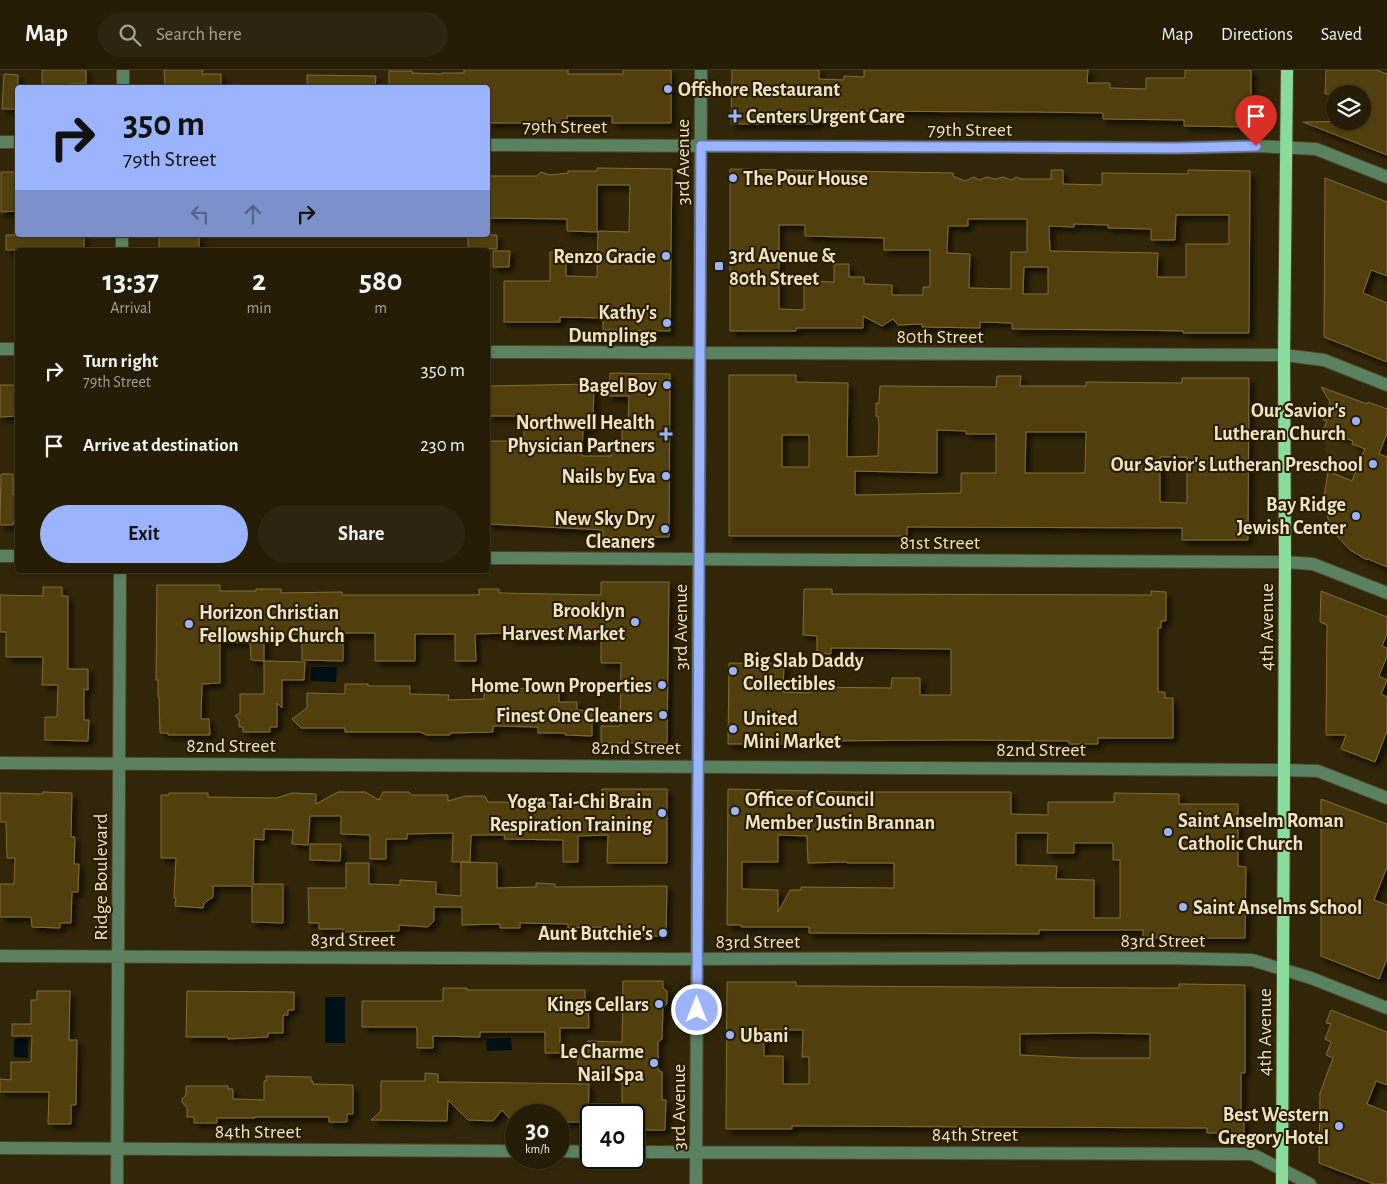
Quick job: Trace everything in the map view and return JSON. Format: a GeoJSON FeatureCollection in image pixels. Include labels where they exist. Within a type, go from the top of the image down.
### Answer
{"type":"FeatureCollection","features":[{"type":"Feature","properties":{"kind":"main road","name":"4th Avenue"},"geometry":{"type":"LineString","coordinates":[[1282,1184],[1284,355],[1287,70]]}},
{"type":"Feature","properties":{"kind":"street"},"geometry":{"type":"LineString","coordinates":[[123,70],[123,85]]}},
{"type":"Feature","properties":{"kind":"street","name":"3rd Avenue"},"geometry":{"type":"LineString","coordinates":[[696,1184],[701,70]]}},
{"type":"Feature","properties":{"kind":"street"},"geometry":{"type":"LineString","coordinates":[[0,142],[15,142]]}},
{"type":"Feature","properties":{"kind":"street","name":"79th Street"},"geometry":{"type":"LineString","coordinates":[[490,145],[1178,148],[1256,146],[1316,149],[1387,177]]}},
{"type":"Feature","properties":{"kind":"street"},"geometry":{"type":"LineString","coordinates":[[0,349],[15,349]]}},
{"type":"Feature","properties":{"kind":"street","name":"80th Street"},"geometry":{"type":"LineString","coordinates":[[490,352],[1284,355],[1324,360],[1387,384]]}},
{"type":"Feature","properties":{"kind":"street"},"geometry":{"type":"LineString","coordinates":[[0,556],[15,556]]}},
{"type":"Feature","properties":{"kind":"street","name":"81st Street"},"geometry":{"type":"LineString","coordinates":[[490,558],[1285,562],[1313,564],[1387,593]]}},
{"type":"Feature","properties":{"kind":"street","name":"Ridge Boulevard"},"geometry":{"type":"LineString","coordinates":[[117,1184],[120,573]]}},
{"type":"Feature","properties":{"kind":"street","name":"82nd Street"},"geometry":{"type":"LineString","coordinates":[[0,763],[1284,770],[1318,771],[1387,798]]}},
{"type":"Feature","properties":{"kind":"street","name":"83rd Street"},"geometry":{"type":"LineString","coordinates":[[0,956],[697,959],[1177,958],[1252,960],[1283,969],[1387,1008]]}},
{"type":"Feature","properties":{"kind":"street","name":"84th Street"},"geometry":{"type":"LineString","coordinates":[[0,1148],[505,1151]]}},
{"type":"Feature","properties":{"kind":"street","name":"84th Street"},"geometry":{"type":"LineString","coordinates":[[645,1152],[1252,1154],[1310,1184]]}},
{"type":"Feature","properties":{"kind":"shaded area"},"geometry":{"type":"Polygon","coordinates":[[[1387,427],[1387,491],[1326,465],[1325,429],[1387,427]]]}},
{"type":"Feature","properties":{"kind":"shaded area"},"geometry":{"type":"Polygon","coordinates":[[[311,667],[337,667],[336,682],[311,681],[311,667]]]}},
{"type":"Feature","properties":{"kind":"shaded area"},"geometry":{"type":"Polygon","coordinates":[[[325,997],[345,997],[345,1043],[325,1043],[325,997]]]}},
{"type":"Feature","properties":{"kind":"shaded area"},"geometry":{"type":"Polygon","coordinates":[[[511,1038],[512,1050],[487,1051],[486,1039],[511,1038]]]}},
{"type":"Feature","properties":{"kind":"shaded area"},"geometry":{"type":"Polygon","coordinates":[[[14,1039],[28,1039],[28,1058],[14,1057],[14,1039]]]}},
{"type":"Feature","properties":{"kind":"building"},"geometry":{"type":"Polygon","coordinates":[[[42,70],[86,70],[86,84],[42,85],[42,70]]]}},
{"type":"Feature","properties":{"kind":"building"},"geometry":{"type":"Polygon","coordinates":[[[164,70],[203,70],[202,74],[221,74],[221,85],[165,85],[164,70]]]}},
{"type":"Feature","properties":{"kind":"building"},"geometry":{"type":"Polygon","coordinates":[[[464,70],[568,70],[568,74],[623,74],[623,70],[671,70],[671,123],[612,123],[612,116],[567,116],[567,123],[490,123],[490,85],[389,85],[389,71],[441,74],[464,73],[464,70]]]}},
{"type":"Feature","properties":{"kind":"building"},"geometry":{"type":"Polygon","coordinates":[[[732,70],[819,70],[819,79],[844,80],[844,76],[864,77],[864,70],[1088,70],[1087,83],[1110,83],[1110,88],[1146,89],[1146,78],[1185,78],[1185,70],[1251,70],[1251,127],[1184,126],[1184,120],[1103,119],[1103,113],[1035,112],[819,111],[818,124],[731,124],[732,70]]]}},
{"type":"Feature","properties":{"kind":"building"},"geometry":{"type":"Polygon","coordinates":[[[1326,70],[1376,70],[1387,74],[1387,155],[1303,122],[1326,122],[1326,130],[1371,130],[1371,85],[1326,85],[1325,94],[1326,70]]]}},
{"type":"Feature","properties":{"kind":"building"},"geometry":{"type":"Polygon","coordinates":[[[4,74],[18,75],[18,85],[15,85],[15,109],[2,109],[4,74]]]}},
{"type":"Feature","properties":{"kind":"building"},"geometry":{"type":"Polygon","coordinates":[[[307,75],[376,76],[375,85],[307,85],[307,75]]]}},
{"type":"Feature","properties":{"kind":"building"},"geometry":{"type":"Polygon","coordinates":[[[597,168],[672,169],[670,331],[603,330],[603,318],[560,317],[560,322],[504,322],[504,281],[550,281],[550,252],[566,252],[566,276],[597,277],[598,231],[629,232],[630,185],[597,185],[597,232],[567,231],[567,219],[490,218],[490,176],[537,176],[541,172],[550,175],[568,173],[568,171],[597,171],[597,168]]]}},
{"type":"Feature","properties":{"kind":"building"},"geometry":{"type":"Polygon","coordinates":[[[730,169],[953,173],[953,176],[965,181],[974,177],[979,180],[987,177],[995,179],[1003,177],[1011,180],[1016,177],[1022,179],[1051,179],[1051,170],[1063,170],[1063,184],[1102,185],[1102,173],[1188,174],[1188,170],[1250,171],[1249,333],[1012,329],[1012,323],[980,322],[980,328],[922,327],[922,324],[898,325],[893,319],[882,326],[863,316],[863,328],[796,328],[796,331],[730,331],[730,169]],[[1176,215],[1175,240],[1151,240],[1151,229],[1108,228],[1108,225],[1074,224],[1074,227],[1049,226],[1050,251],[1158,253],[1157,277],[1186,277],[1186,244],[1229,244],[1229,215],[1176,215]],[[968,219],[968,226],[948,226],[947,253],[970,254],[969,288],[1011,289],[1011,252],[1027,252],[1027,219],[968,219]],[[779,225],[779,309],[804,310],[804,281],[834,282],[834,264],[849,264],[849,277],[864,277],[864,284],[892,285],[892,295],[923,295],[923,287],[930,287],[930,250],[884,250],[884,238],[805,236],[805,225],[779,225]],[[1024,267],[1023,294],[1048,294],[1048,267],[1024,267]]]}},
{"type":"Feature","properties":{"kind":"building"},"geometry":{"type":"Polygon","coordinates":[[[1,172],[15,172],[15,211],[1,212],[1,172]]]}},
{"type":"Feature","properties":{"kind":"building"},"geometry":{"type":"Polygon","coordinates":[[[1325,178],[1387,202],[1387,276],[1371,270],[1363,293],[1387,303],[1387,362],[1324,337],[1325,178]]]}},
{"type":"Feature","properties":{"kind":"building"},"geometry":{"type":"Polygon","coordinates":[[[6,235],[15,235],[15,237],[84,237],[84,248],[15,248],[15,250],[6,250],[6,235]]]}},
{"type":"Feature","properties":{"kind":"building"},"geometry":{"type":"Polygon","coordinates":[[[490,235],[497,235],[497,249],[468,248],[468,237],[490,237],[490,235]]]}},
{"type":"Feature","properties":{"kind":"building"},"geometry":{"type":"Polygon","coordinates":[[[159,237],[199,237],[199,248],[159,248],[159,237]]]}},
{"type":"Feature","properties":{"kind":"building"},"geometry":{"type":"Polygon","coordinates":[[[493,251],[510,251],[509,267],[493,267],[493,251]]]}},
{"type":"Feature","properties":{"kind":"building"},"geometry":{"type":"Polygon","coordinates":[[[610,373],[670,374],[669,537],[603,537],[603,530],[490,524],[490,441],[524,441],[524,416],[490,416],[490,386],[594,384],[593,428],[583,428],[582,456],[611,456],[611,441],[622,441],[622,426],[628,426],[629,396],[609,396],[610,373]]]}},
{"type":"Feature","properties":{"kind":"building"},"geometry":{"type":"Polygon","coordinates":[[[729,375],[796,375],[796,382],[848,383],[847,457],[878,456],[879,426],[878,416],[876,416],[876,403],[879,403],[880,386],[996,387],[997,376],[1021,376],[1020,386],[1086,386],[1086,382],[1182,383],[1182,378],[1249,378],[1248,540],[1182,540],[1182,528],[907,527],[907,536],[729,536],[729,375]],[[937,430],[937,473],[855,471],[855,495],[961,493],[961,473],[996,473],[996,434],[966,434],[966,431],[937,430]],[[1026,432],[1025,473],[1085,473],[1086,432],[1026,432]],[[782,435],[782,467],[809,467],[809,435],[782,435]],[[1160,457],[1160,502],[1187,503],[1187,457],[1160,457]]]}},
{"type":"Feature","properties":{"kind":"building"},"geometry":{"type":"Polygon","coordinates":[[[0,385],[15,385],[15,416],[0,417],[0,385]]]}},
{"type":"Feature","properties":{"kind":"building"},"geometry":{"type":"Polygon","coordinates":[[[1321,387],[1367,404],[1368,402],[1387,409],[1387,433],[1379,454],[1387,457],[1387,567],[1367,560],[1350,550],[1337,536],[1328,519],[1324,497],[1328,471],[1352,481],[1365,449],[1352,444],[1353,441],[1323,430],[1327,421],[1323,420],[1330,402],[1321,387]]]}},
{"type":"Feature","properties":{"kind":"building"},"geometry":{"type":"Polygon","coordinates":[[[1,474],[13,474],[15,522],[13,522],[13,525],[0,525],[1,474]]]}},
{"type":"Feature","properties":{"kind":"building"},"geometry":{"type":"Polygon","coordinates":[[[601,582],[669,582],[667,743],[601,743],[601,726],[620,726],[621,663],[601,663],[601,639],[510,639],[510,633],[475,634],[476,661],[455,661],[455,634],[415,634],[415,661],[375,661],[375,633],[343,633],[343,661],[302,660],[302,634],[264,636],[264,661],[251,660],[250,643],[220,642],[220,683],[202,684],[201,719],[209,719],[210,735],[168,735],[168,733],[160,733],[158,680],[156,680],[157,585],[220,585],[220,591],[281,589],[281,593],[342,592],[342,595],[479,595],[479,589],[499,589],[499,593],[601,595],[601,582]]]}},
{"type":"Feature","properties":{"kind":"building"},"geometry":{"type":"Polygon","coordinates":[[[43,587],[62,587],[62,596],[68,596],[68,669],[88,669],[88,690],[84,689],[84,720],[89,720],[88,741],[45,740],[45,717],[57,717],[58,685],[42,685],[43,657],[6,657],[6,632],[0,632],[0,595],[43,596],[43,587]]]}},
{"type":"Feature","properties":{"kind":"building"},"geometry":{"type":"Polygon","coordinates":[[[804,589],[832,589],[832,594],[1151,595],[1151,591],[1166,592],[1166,621],[1161,621],[1161,628],[1158,628],[1158,692],[1165,692],[1165,698],[1173,698],[1173,738],[1098,738],[1098,744],[1069,744],[1069,741],[968,740],[802,741],[802,744],[728,744],[729,663],[784,664],[783,692],[809,693],[809,687],[891,688],[892,678],[920,678],[920,695],[951,695],[951,649],[831,648],[831,654],[817,653],[817,636],[803,635],[804,589]]]}},
{"type":"Feature","properties":{"kind":"building"},"geometry":{"type":"Polygon","coordinates":[[[1321,591],[1387,617],[1387,634],[1382,646],[1387,648],[1387,656],[1379,676],[1387,680],[1381,694],[1387,697],[1387,731],[1375,762],[1341,749],[1346,735],[1326,735],[1327,625],[1320,622],[1321,591]]]}},
{"type":"Feature","properties":{"kind":"building"},"geometry":{"type":"Polygon","coordinates":[[[264,661],[305,662],[304,680],[282,680],[282,708],[277,703],[277,727],[270,727],[270,732],[243,732],[243,727],[239,727],[239,720],[235,716],[240,713],[240,694],[264,694],[264,661]]]}},
{"type":"Feature","properties":{"kind":"building"},"geometry":{"type":"Polygon","coordinates":[[[345,684],[410,686],[410,694],[449,695],[448,700],[484,699],[484,693],[488,693],[488,689],[559,686],[559,702],[577,702],[577,710],[592,711],[592,736],[538,733],[538,727],[493,726],[493,732],[450,733],[450,735],[427,735],[420,732],[345,732],[345,728],[301,728],[292,719],[307,708],[307,693],[345,694],[345,684]]]}},
{"type":"Feature","properties":{"kind":"building"},"geometry":{"type":"Polygon","coordinates":[[[602,789],[667,789],[667,863],[607,863],[608,835],[578,836],[578,862],[563,862],[563,840],[504,839],[505,835],[471,835],[470,862],[452,862],[453,833],[407,834],[407,839],[386,839],[386,859],[370,859],[370,835],[341,834],[341,816],[310,816],[308,845],[292,844],[293,830],[264,829],[264,840],[254,839],[253,884],[283,884],[283,923],[252,922],[252,886],[213,886],[213,897],[204,903],[203,908],[175,906],[176,858],[161,858],[161,795],[169,795],[169,793],[208,793],[208,797],[276,798],[293,793],[316,794],[316,804],[338,792],[365,792],[379,800],[383,792],[409,792],[412,795],[448,795],[448,801],[466,796],[485,796],[488,802],[602,803],[602,789]]]}},
{"type":"Feature","properties":{"kind":"building"},"geometry":{"type":"Polygon","coordinates":[[[728,789],[854,792],[1011,792],[1011,814],[1048,815],[1048,802],[1114,802],[1114,793],[1179,794],[1179,804],[1238,804],[1238,866],[1246,867],[1245,938],[1143,938],[1143,930],[1039,930],[1039,934],[809,933],[809,927],[741,927],[741,925],[727,925],[728,789]],[[1016,833],[1016,865],[1057,866],[1056,879],[1094,880],[1094,918],[1120,918],[1120,860],[1113,860],[1113,843],[1074,843],[1074,853],[1047,853],[1048,833],[1016,833]],[[778,835],[778,862],[742,862],[742,889],[778,890],[778,912],[790,890],[801,890],[801,887],[894,888],[894,863],[808,863],[807,836],[778,835]]]}},
{"type":"Feature","properties":{"kind":"building"},"geometry":{"type":"Polygon","coordinates":[[[43,792],[72,793],[71,837],[75,837],[74,864],[79,864],[78,892],[72,892],[71,923],[60,923],[60,928],[32,927],[31,917],[0,917],[0,884],[14,884],[15,858],[7,858],[6,822],[0,822],[0,793],[43,794],[43,792]]]}},
{"type":"Feature","properties":{"kind":"building"},"geometry":{"type":"Polygon","coordinates":[[[1321,799],[1387,824],[1387,867],[1374,900],[1387,905],[1387,959],[1379,979],[1321,956],[1321,799]]]}},
{"type":"Feature","properties":{"kind":"building"},"geometry":{"type":"Polygon","coordinates":[[[310,844],[341,844],[340,861],[310,860],[310,844]]]}},
{"type":"Feature","properties":{"kind":"building"},"geometry":{"type":"Polygon","coordinates":[[[461,862],[497,863],[497,888],[536,887],[536,883],[555,884],[555,887],[667,886],[666,936],[601,936],[601,927],[568,928],[568,924],[520,923],[520,928],[500,928],[500,924],[462,925],[462,907],[434,907],[434,921],[428,927],[399,925],[399,931],[343,932],[343,929],[319,929],[319,923],[309,923],[308,888],[346,888],[346,863],[369,863],[369,884],[400,885],[400,880],[436,882],[436,894],[461,896],[461,862]]]}},
{"type":"Feature","properties":{"kind":"building"},"geometry":{"type":"Polygon","coordinates":[[[623,981],[663,981],[663,988],[667,991],[667,1004],[663,1007],[662,1039],[658,1042],[658,1070],[662,1072],[662,1100],[666,1100],[665,1130],[645,1130],[645,1104],[622,1104],[622,1073],[578,1072],[578,1055],[588,1055],[588,1041],[622,1042],[623,981]]]}},
{"type":"Feature","properties":{"kind":"building"},"geometry":{"type":"Polygon","coordinates":[[[727,982],[796,982],[796,986],[1179,988],[1179,984],[1245,985],[1245,1073],[1241,1073],[1241,1118],[1244,1118],[1244,1133],[1207,1133],[1207,1128],[792,1126],[792,1129],[726,1129],[727,982]],[[764,1030],[764,1056],[783,1056],[783,1084],[809,1084],[809,1057],[802,1057],[803,1030],[764,1030]],[[1020,1034],[1020,1055],[1080,1058],[1150,1058],[1150,1034],[1020,1034]]]}},
{"type":"Feature","properties":{"kind":"building"},"geometry":{"type":"Polygon","coordinates":[[[443,988],[467,988],[467,990],[585,990],[585,1000],[588,1000],[589,1028],[560,1028],[560,1053],[545,1053],[545,1032],[480,1032],[480,1037],[433,1036],[433,1048],[417,1048],[417,1027],[362,1027],[362,1001],[443,1001],[443,988]]]}},
{"type":"Feature","properties":{"kind":"building"},"geometry":{"type":"Polygon","coordinates":[[[37,991],[70,991],[69,1040],[77,1040],[76,1105],[71,1105],[71,1124],[48,1124],[49,1092],[0,1092],[0,1079],[11,1080],[11,1062],[31,1062],[32,1036],[12,1036],[12,1024],[31,1024],[31,1000],[37,1000],[37,991]]]}},
{"type":"Feature","properties":{"kind":"building"},"geometry":{"type":"Polygon","coordinates":[[[187,991],[294,992],[294,1010],[288,1010],[288,1015],[283,1015],[283,1033],[268,1033],[268,1037],[228,1039],[228,1037],[186,1037],[187,991]]]}},
{"type":"Feature","properties":{"kind":"building"},"geometry":{"type":"Polygon","coordinates":[[[1331,1010],[1387,1032],[1387,1085],[1376,1081],[1367,1104],[1387,1112],[1387,1184],[1374,1184],[1319,1163],[1320,1093],[1333,1058],[1326,1055],[1331,1042],[1325,1039],[1331,1024],[1326,1023],[1331,1010]]]}},
{"type":"Feature","properties":{"kind":"building"},"geometry":{"type":"Polygon","coordinates":[[[425,1073],[438,1074],[438,1082],[589,1084],[588,1104],[580,1104],[580,1122],[570,1122],[570,1104],[505,1104],[505,1113],[502,1110],[493,1121],[468,1120],[448,1100],[447,1121],[371,1120],[381,1111],[381,1081],[425,1081],[425,1073]]]}},
{"type":"Feature","properties":{"kind":"building"},"geometry":{"type":"Polygon","coordinates":[[[266,1076],[311,1077],[313,1084],[353,1085],[353,1114],[347,1114],[347,1122],[329,1122],[329,1117],[255,1117],[217,1118],[217,1123],[194,1123],[194,1117],[187,1117],[187,1108],[182,1102],[186,1095],[186,1086],[228,1086],[228,1089],[233,1089],[233,1099],[264,1100],[264,1081],[267,1081],[266,1076]]]}},
{"type":"Feature","properties":{"kind":"place","name":"Offshore Restaurant"},"geometry":{"type":"Point","coordinates":[668,89]}},
{"type":"Feature","properties":{"kind":"place","name":"Centers Urgent Care"},"geometry":{"type":"Point","coordinates":[735,116]}},
{"type":"Feature","properties":{"kind":"place","name":"The Pour House"},"geometry":{"type":"Point","coordinates":[733,178]}},
{"type":"Feature","properties":{"kind":"place","name":"Renzo Gracie"},"geometry":{"type":"Point","coordinates":[666,256]}},
{"type":"Feature","properties":{"kind":"place","name":"3rd Avenue & 80th Street"},"geometry":{"type":"Point","coordinates":[719,266]}},
{"type":"Feature","properties":{"kind":"place","name":"Kathy's Dumplings"},"geometry":{"type":"Point","coordinates":[667,323]}},
{"type":"Feature","properties":{"kind":"place","name":"Bagel Boy"},"geometry":{"type":"Point","coordinates":[667,385]}},
{"type":"Feature","properties":{"kind":"place","name":"Our Savior's Lutheran Church"},"geometry":{"type":"Point","coordinates":[1356,421]}},
{"type":"Feature","properties":{"kind":"place","name":"Northwell Health Physician Partners"},"geometry":{"type":"Point","coordinates":[666,434]}},
{"type":"Feature","properties":{"kind":"place","name":"Our Savior's Lutheran Preschool"},"geometry":{"type":"Point","coordinates":[1373,464]}},
{"type":"Feature","properties":{"kind":"place","name":"Nails by Eva"},"geometry":{"type":"Point","coordinates":[666,476]}},
{"type":"Feature","properties":{"kind":"place","name":"Bay Ridge Jewish Center"},"geometry":{"type":"Point","coordinates":[1356,516]}},
{"type":"Feature","properties":{"kind":"place","name":"New Sky Dry Cleaners"},"geometry":{"type":"Point","coordinates":[665,529]}},
{"type":"Feature","properties":{"kind":"place","name":"Brooklyn Harvest Market"},"geometry":{"type":"Point","coordinates":[635,622]}},
{"type":"Feature","properties":{"kind":"place","name":"Horizon Christian Fellowship Church"},"geometry":{"type":"Point","coordinates":[189,624]}},
{"type":"Feature","properties":{"kind":"place","name":"Big Slab Daddy Collectibles"},"geometry":{"type":"Point","coordinates":[733,671]}},
{"type":"Feature","properties":{"kind":"place","name":"Home Town Properties"},"geometry":{"type":"Point","coordinates":[662,685]}},
{"type":"Feature","properties":{"kind":"place","name":"Finest One Cleaners"},"geometry":{"type":"Point","coordinates":[663,715]}},
{"type":"Feature","properties":{"kind":"place","name":"United Mini Market"},"geometry":{"type":"Point","coordinates":[733,729]}},
{"type":"Feature","properties":{"kind":"place","name":"Office of Council Member Justin Brannan"},"geometry":{"type":"Point","coordinates":[735,811]}},
{"type":"Feature","properties":{"kind":"place","name":"Yoga Tai-Chi Brain Respiration Training"},"geometry":{"type":"Point","coordinates":[662,813]}},
{"type":"Feature","properties":{"kind":"place","name":"Saint Anselm Roman Catholic Church"},"geometry":{"type":"Point","coordinates":[1168,832]}},
{"type":"Feature","properties":{"kind":"place","name":"Saint Anselms School"},"geometry":{"type":"Point","coordinates":[1183,907]}},
{"type":"Feature","properties":{"kind":"place","name":"Aunt Butchie's"},"geometry":{"type":"Point","coordinates":[663,933]}},
{"type":"Feature","properties":{"kind":"place","name":"Kings Cellars"},"geometry":{"type":"Point","coordinates":[659,1004]}},
{"type":"Feature","properties":{"kind":"place","name":"Ubani"},"geometry":{"type":"Point","coordinates":[730,1035]}},
{"type":"Feature","properties":{"kind":"place","name":"Le Charme Nail Spa"},"geometry":{"type":"Point","coordinates":[654,1063]}},
{"type":"Feature","properties":{"kind":"place","name":"Best Western Gregory Hotel"},"geometry":{"type":"Point","coordinates":[1339,1126]}},
{"type":"Feature","properties":{"kind":"route"},"geometry":{"type":"LineString","coordinates":[[697,1010],[701,146],[1178,148],[1256,146]]}}]}
